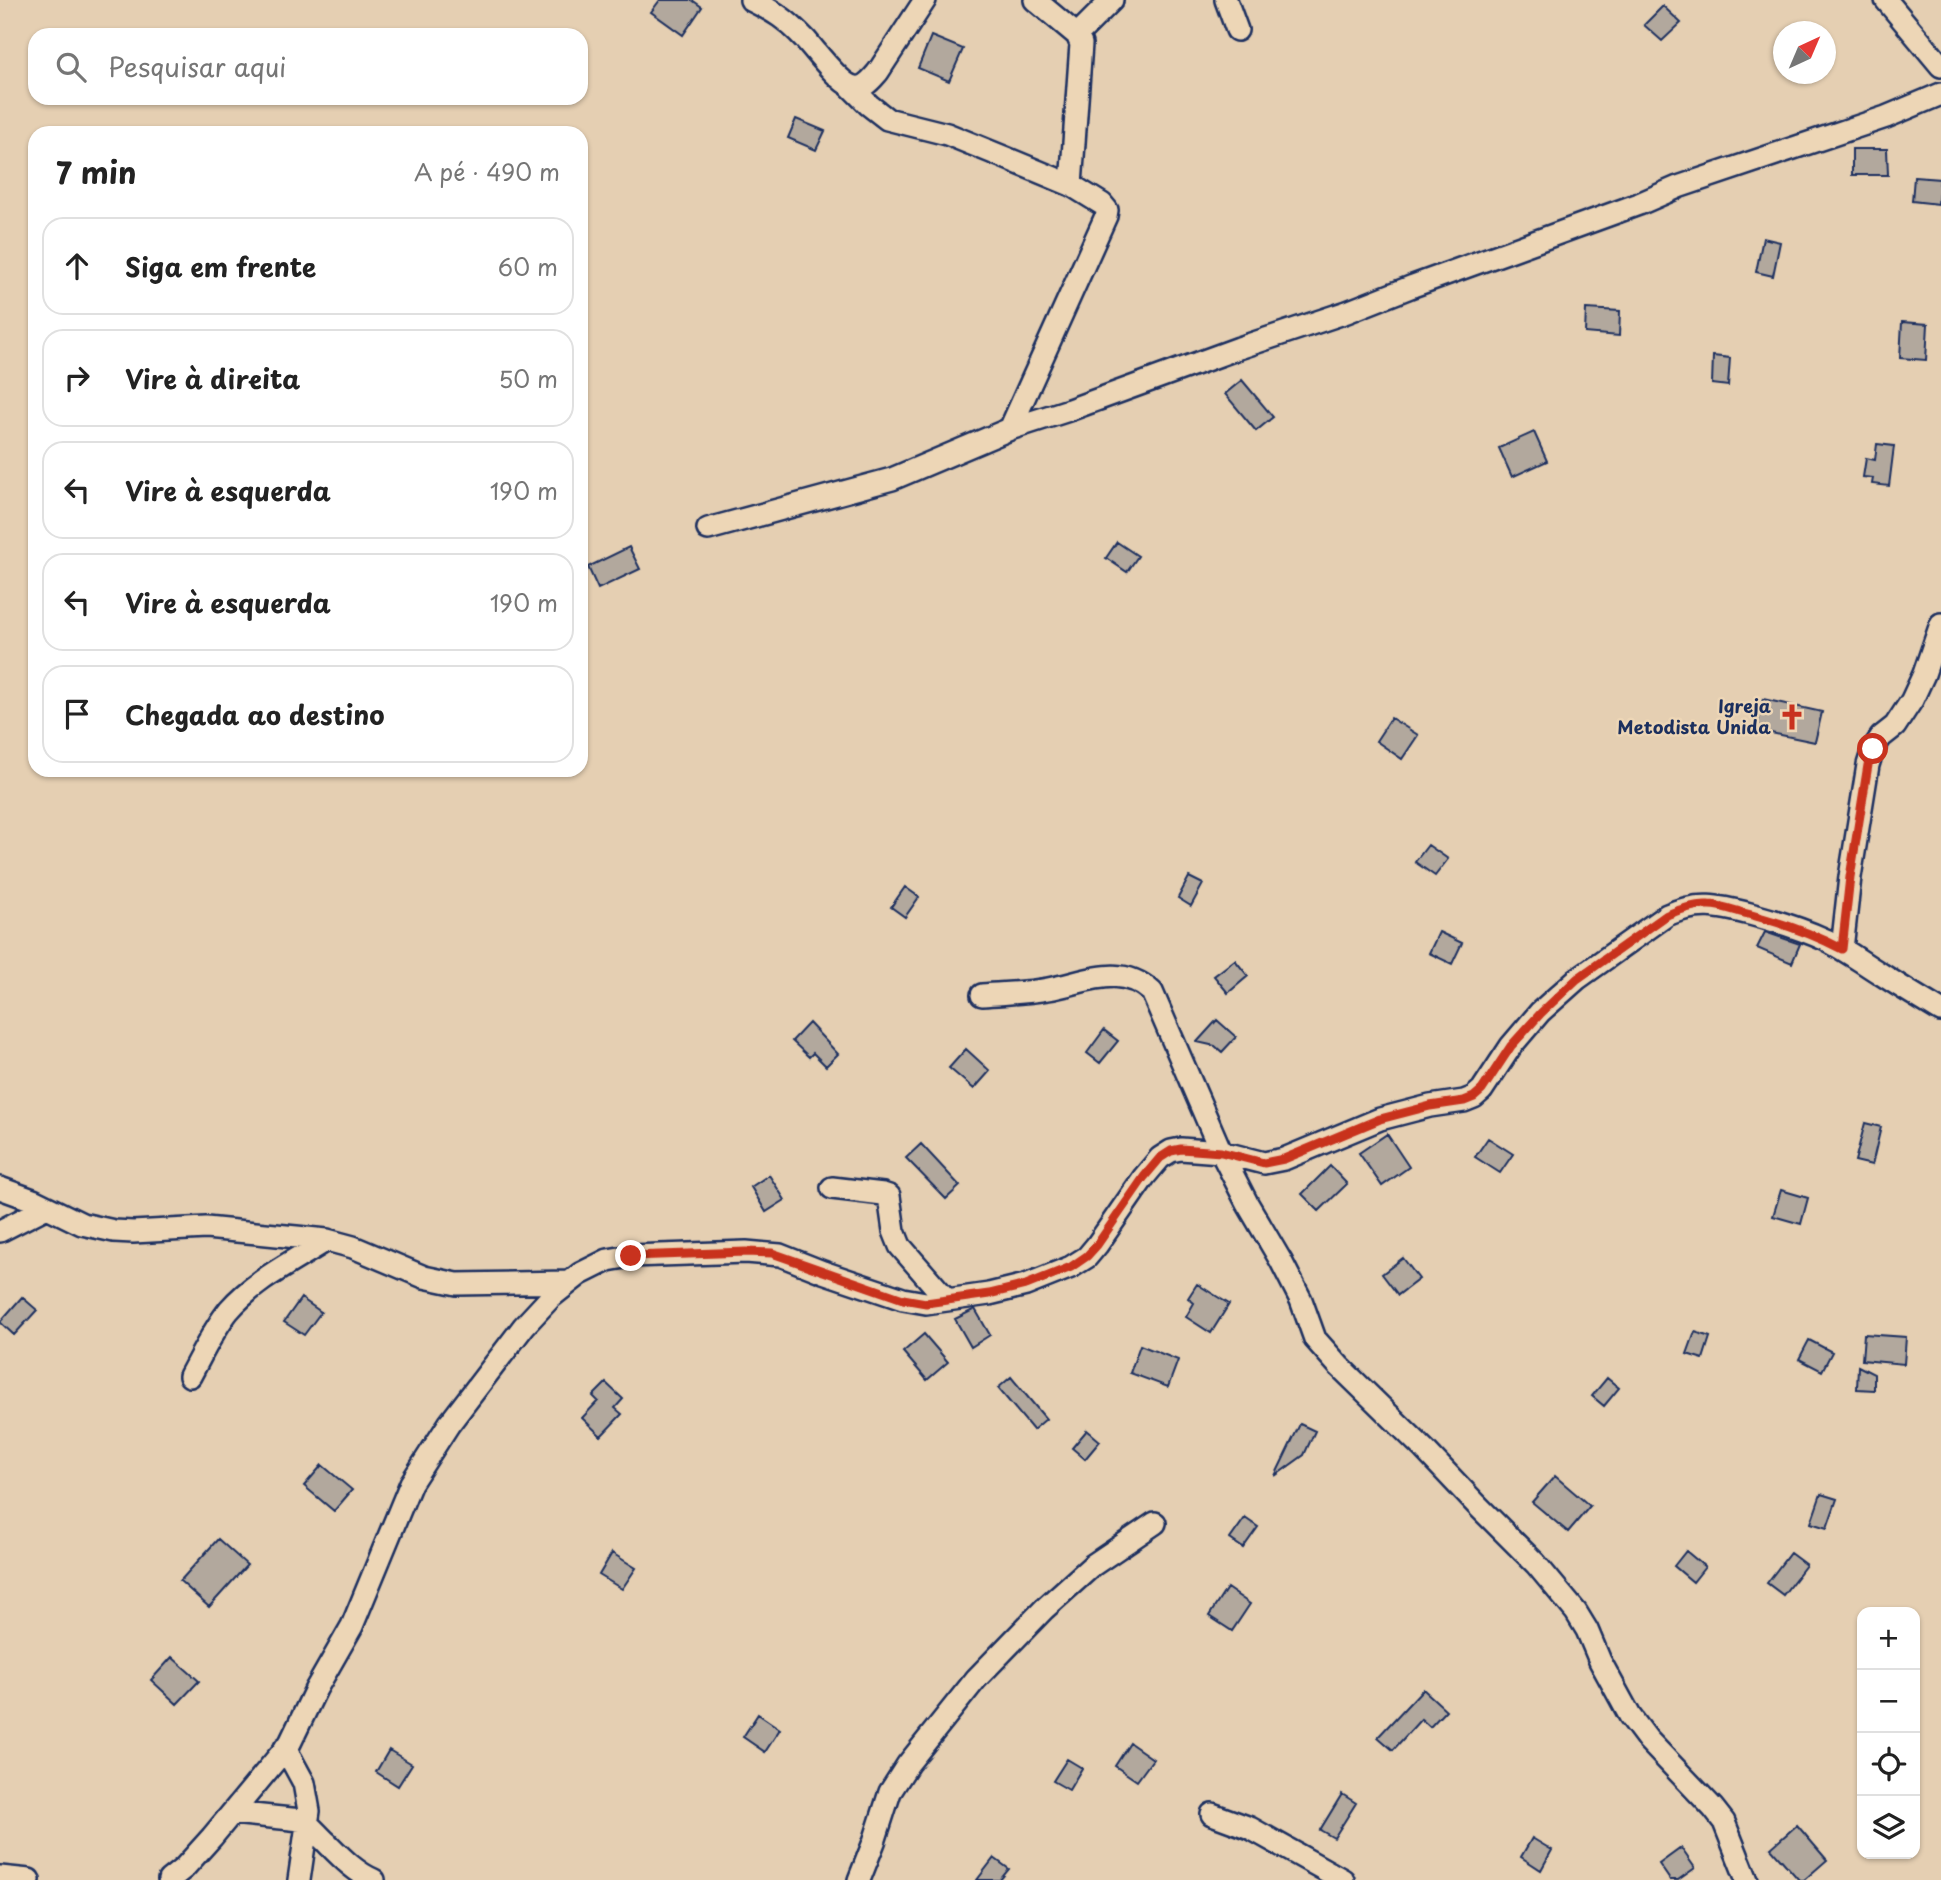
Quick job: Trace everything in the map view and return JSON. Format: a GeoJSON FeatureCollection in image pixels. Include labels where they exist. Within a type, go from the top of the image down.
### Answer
{"type":"FeatureCollection","features":[{"type":"Feature","properties":{"kind":"street"},"geometry":{"type":"LineString","coordinates":[[751,0],[779,14],[839,78],[887,119],[947,134],[1071,185],[1107,210],[1107,216],[1010,429]]}},
{"type":"Feature","properties":{"kind":"street"},"geometry":{"type":"LineString","coordinates":[[850,86],[859,87],[870,82],[926,0]]}},
{"type":"Feature","properties":{"kind":"street"},"geometry":{"type":"LineString","coordinates":[[1035,0],[1077,35],[1081,44],[1071,185]]}},
{"type":"Feature","properties":{"kind":"street"},"geometry":{"type":"LineString","coordinates":[[1077,35],[1112,0]]}},
{"type":"Feature","properties":{"kind":"street"},"geometry":{"type":"LineString","coordinates":[[1226,0],[1237,30]]}},
{"type":"Feature","properties":{"kind":"street"},"geometry":{"type":"LineString","coordinates":[[1886,0],[1941,66]]}},
{"type":"Feature","properties":{"kind":"street"},"geometry":{"type":"LineString","coordinates":[[708,529],[892,480],[1010,429],[1347,312],[1639,204],[1678,187],[1886,117],[1941,94]]}},
{"type":"Feature","properties":{"kind":"street"},"geometry":{"type":"LineString","coordinates":[[1842,949],[1850,877],[1868,765],[1873,749],[1881,737],[1895,726],[1912,700],[1941,624]]}},
{"type":"Feature","properties":{"kind":"street"},"geometry":{"type":"LineString","coordinates":[[169,1880],[184,1868],[285,1748],[352,1626],[411,1483],[449,1424],[524,1326],[567,1282],[598,1265],[620,1258],[658,1254],[746,1252],[780,1255],[903,1299],[926,1303],[989,1294],[1026,1285],[1071,1267],[1087,1256],[1144,1177],[1160,1158],[1171,1151],[1181,1149],[1221,1152],[1264,1163],[1284,1159],[1380,1119],[1474,1097],[1482,1090],[1518,1038],[1568,988],[1634,938],[1680,909],[1710,905],[1777,921],[1811,934],[1842,949],[1941,1011]]}},
{"type":"Feature","properties":{"kind":"street"},"geometry":{"type":"LineString","coordinates":[[982,995],[1047,989],[1098,976],[1131,978],[1152,992],[1221,1152],[1296,1290],[1315,1339],[1536,1563],[1576,1612],[1630,1716],[1648,1740],[1724,1822],[1747,1880]]}},
{"type":"Feature","properties":{"kind":"street"},"geometry":{"type":"LineString","coordinates":[[0,1188],[82,1224],[114,1231],[206,1228],[327,1240],[354,1247],[424,1277],[457,1284],[567,1282]]}},
{"type":"Feature","properties":{"kind":"street"},"geometry":{"type":"LineString","coordinates":[[832,1188],[889,1196],[894,1231],[900,1246],[947,1300]]}},
{"type":"Feature","properties":{"kind":"street"},"geometry":{"type":"LineString","coordinates":[[0,1231],[47,1207]]}},
{"type":"Feature","properties":{"kind":"street"},"geometry":{"type":"LineString","coordinates":[[190,1376],[218,1325],[241,1298],[263,1280],[327,1240]]}},
{"type":"Feature","properties":{"kind":"street"},"geometry":{"type":"LineString","coordinates":[[859,1880],[890,1792],[908,1764],[975,1679],[1044,1609],[1093,1565],[1154,1523]]}},
{"type":"Feature","properties":{"kind":"street"},"geometry":{"type":"LineString","coordinates":[[285,1748],[304,1783],[309,1811],[299,1880]]}},
{"type":"Feature","properties":{"kind":"street"},"geometry":{"type":"LineString","coordinates":[[232,1813],[301,1820],[364,1876],[374,1880]]}},
{"type":"Feature","properties":{"kind":"street"},"geometry":{"type":"LineString","coordinates":[[1212,1814],[1250,1828],[1343,1880]]}},
{"type":"Feature","properties":{"kind":"street"},"geometry":{"type":"LineString","coordinates":[[0,1877],[29,1880]]}},
{"type":"Feature","properties":{"kind":"building"},"geometry":{"type":"Polygon","coordinates":[[[660,0],[692,0],[702,7],[683,35],[651,12],[660,0]]]}},
{"type":"Feature","properties":{"kind":"building"},"geometry":{"type":"Polygon","coordinates":[[[1663,6],[1681,23],[1662,41],[1644,25],[1663,6]]]}},
{"type":"Feature","properties":{"kind":"building"},"geometry":{"type":"Polygon","coordinates":[[[931,36],[963,49],[949,81],[918,68],[931,36]]]}},
{"type":"Feature","properties":{"kind":"building"},"geometry":{"type":"Polygon","coordinates":[[[796,119],[825,131],[816,150],[788,138],[796,119]]]}},
{"type":"Feature","properties":{"kind":"building"},"geometry":{"type":"Polygon","coordinates":[[[1852,149],[1887,149],[1888,175],[1852,175],[1852,149]]]}},
{"type":"Feature","properties":{"kind":"building"},"geometry":{"type":"Polygon","coordinates":[[[1914,177],[1940,179],[1938,204],[1912,201],[1914,177]]]}},
{"type":"Feature","properties":{"kind":"building"},"geometry":{"type":"Polygon","coordinates":[[[1763,238],[1780,242],[1773,276],[1756,272],[1763,238]]]}},
{"type":"Feature","properties":{"kind":"building"},"geometry":{"type":"Polygon","coordinates":[[[1586,309],[1620,311],[1619,336],[1585,333],[1586,309]]]}},
{"type":"Feature","properties":{"kind":"building"},"geometry":{"type":"Polygon","coordinates":[[[1902,322],[1928,324],[1926,360],[1900,358],[1902,322]]]}},
{"type":"Feature","properties":{"kind":"building"},"geometry":{"type":"Polygon","coordinates":[[[1713,356],[1730,358],[1728,386],[1712,384],[1713,356]]]}},
{"type":"Feature","properties":{"kind":"building"},"geometry":{"type":"Polygon","coordinates":[[[1242,380],[1273,417],[1256,431],[1225,394],[1242,380]]]}},
{"type":"Feature","properties":{"kind":"building"},"geometry":{"type":"Polygon","coordinates":[[[1534,432],[1547,461],[1512,477],[1499,448],[1534,432]]]}},
{"type":"Feature","properties":{"kind":"building"},"geometry":{"type":"Polygon","coordinates":[[[1877,444],[1894,446],[1889,486],[1872,484],[1873,478],[1863,477],[1866,458],[1875,460],[1877,444]]]}},
{"type":"Feature","properties":{"kind":"building"},"geometry":{"type":"Polygon","coordinates":[[[1117,542],[1138,556],[1127,572],[1106,558],[1117,542]]]}},
{"type":"Feature","properties":{"kind":"building"},"geometry":{"type":"Polygon","coordinates":[[[629,547],[640,569],[598,589],[588,567],[629,547]]]}},
{"type":"Feature","properties":{"kind":"building"},"geometry":{"type":"Polygon","coordinates":[[[1763,699],[1822,712],[1815,742],[1756,730],[1763,699]]]}},
{"type":"Feature","properties":{"kind":"building"},"geometry":{"type":"Polygon","coordinates":[[[1391,718],[1418,735],[1402,759],[1376,741],[1391,718]]]}},
{"type":"Feature","properties":{"kind":"building"},"geometry":{"type":"Polygon","coordinates":[[[1428,845],[1448,859],[1435,876],[1415,862],[1428,845]]]}},
{"type":"Feature","properties":{"kind":"building"},"geometry":{"type":"Polygon","coordinates":[[[1189,877],[1203,884],[1191,906],[1178,898],[1189,877]]]}},
{"type":"Feature","properties":{"kind":"building"},"geometry":{"type":"Polygon","coordinates":[[[905,887],[919,897],[905,917],[891,907],[905,887]]]}},
{"type":"Feature","properties":{"kind":"building"},"geometry":{"type":"Polygon","coordinates":[[[1439,932],[1462,943],[1452,964],[1429,953],[1439,932]]]}},
{"type":"Feature","properties":{"kind":"building"},"geometry":{"type":"Polygon","coordinates":[[[1765,932],[1800,944],[1792,963],[1757,948],[1765,932]]]}},
{"type":"Feature","properties":{"kind":"building"},"geometry":{"type":"Polygon","coordinates":[[[1235,960],[1248,976],[1228,993],[1214,976],[1235,960]]]}},
{"type":"Feature","properties":{"kind":"building"},"geometry":{"type":"Polygon","coordinates":[[[1217,1020],[1236,1037],[1222,1052],[1215,1046],[1197,1042],[1217,1020]]]}},
{"type":"Feature","properties":{"kind":"building"},"geometry":{"type":"Polygon","coordinates":[[[809,1023],[838,1054],[826,1066],[813,1053],[809,1057],[792,1041],[809,1023]]]}},
{"type":"Feature","properties":{"kind":"building"},"geometry":{"type":"Polygon","coordinates":[[[1104,1030],[1118,1041],[1100,1063],[1087,1053],[1104,1030]]]}},
{"type":"Feature","properties":{"kind":"building"},"geometry":{"type":"Polygon","coordinates":[[[966,1049],[990,1071],[974,1089],[949,1068],[966,1049]]]}},
{"type":"Feature","properties":{"kind":"building"},"geometry":{"type":"Polygon","coordinates":[[[1865,1123],[1881,1127],[1872,1165],[1855,1161],[1865,1123]]]}},
{"type":"Feature","properties":{"kind":"building"},"geometry":{"type":"Polygon","coordinates":[[[1387,1134],[1409,1167],[1382,1186],[1359,1153],[1387,1134]]]}},
{"type":"Feature","properties":{"kind":"building"},"geometry":{"type":"Polygon","coordinates":[[[1488,1138],[1513,1154],[1500,1173],[1475,1157],[1488,1138]]]}},
{"type":"Feature","properties":{"kind":"building"},"geometry":{"type":"Polygon","coordinates":[[[921,1144],[960,1186],[946,1199],[906,1158],[921,1144]]]}},
{"type":"Feature","properties":{"kind":"building"},"geometry":{"type":"Polygon","coordinates":[[[1330,1166],[1347,1184],[1319,1211],[1302,1194],[1330,1166]]]}},
{"type":"Feature","properties":{"kind":"building"},"geometry":{"type":"Polygon","coordinates":[[[769,1175],[785,1200],[766,1212],[751,1187],[769,1175]]]}},
{"type":"Feature","properties":{"kind":"building"},"geometry":{"type":"Polygon","coordinates":[[[1781,1190],[1808,1198],[1801,1224],[1773,1216],[1781,1190]]]}},
{"type":"Feature","properties":{"kind":"building"},"geometry":{"type":"Polygon","coordinates":[[[1403,1258],[1419,1279],[1398,1295],[1382,1274],[1403,1258]]]}},
{"type":"Feature","properties":{"kind":"building"},"geometry":{"type":"Polygon","coordinates":[[[1197,1284],[1229,1304],[1211,1333],[1186,1317],[1194,1303],[1188,1298],[1197,1284]]]}},
{"type":"Feature","properties":{"kind":"building"},"geometry":{"type":"Polygon","coordinates":[[[22,1297],[37,1310],[14,1335],[0,1322],[22,1297]]]}},
{"type":"Feature","properties":{"kind":"building"},"geometry":{"type":"Polygon","coordinates":[[[301,1298],[321,1312],[304,1335],[284,1322],[301,1298]]]}},
{"type":"Feature","properties":{"kind":"building"},"geometry":{"type":"Polygon","coordinates":[[[975,1309],[990,1335],[971,1347],[955,1319],[975,1309]]]}},
{"type":"Feature","properties":{"kind":"building"},"geometry":{"type":"Polygon","coordinates":[[[1695,1332],[1710,1337],[1703,1359],[1687,1354],[1695,1332]]]}},
{"type":"Feature","properties":{"kind":"building"},"geometry":{"type":"Polygon","coordinates":[[[924,1334],[948,1362],[927,1380],[903,1352],[924,1334]]]}},
{"type":"Feature","properties":{"kind":"building"},"geometry":{"type":"Polygon","coordinates":[[[1864,1334],[1906,1337],[1904,1364],[1862,1360],[1864,1334]]]}},
{"type":"Feature","properties":{"kind":"building"},"geometry":{"type":"Polygon","coordinates":[[[1809,1340],[1832,1352],[1822,1371],[1799,1359],[1809,1340]]]}},
{"type":"Feature","properties":{"kind":"building"},"geometry":{"type":"Polygon","coordinates":[[[1140,1345],[1178,1360],[1168,1387],[1130,1373],[1140,1345]]]}},
{"type":"Feature","properties":{"kind":"building"},"geometry":{"type":"Polygon","coordinates":[[[1858,1366],[1874,1374],[1874,1390],[1857,1389],[1858,1366]]]}},
{"type":"Feature","properties":{"kind":"building"},"geometry":{"type":"Polygon","coordinates":[[[1011,1377],[1046,1419],[1033,1430],[998,1388],[1011,1377]]]}},
{"type":"Feature","properties":{"kind":"building"},"geometry":{"type":"Polygon","coordinates":[[[1607,1378],[1619,1388],[1604,1406],[1592,1396],[1607,1378]]]}},
{"type":"Feature","properties":{"kind":"building"},"geometry":{"type":"Polygon","coordinates":[[[606,1383],[623,1399],[615,1408],[622,1414],[601,1436],[582,1418],[598,1401],[593,1396],[606,1383]]]}},
{"type":"Feature","properties":{"kind":"building"},"geometry":{"type":"Polygon","coordinates":[[[1300,1424],[1315,1431],[1304,1455],[1275,1476],[1300,1424]]]}},
{"type":"Feature","properties":{"kind":"building"},"geometry":{"type":"Polygon","coordinates":[[[1087,1430],[1100,1441],[1085,1459],[1072,1448],[1087,1430]]]}},
{"type":"Feature","properties":{"kind":"building"},"geometry":{"type":"Polygon","coordinates":[[[322,1465],[352,1490],[334,1511],[304,1486],[322,1465]]]}},
{"type":"Feature","properties":{"kind":"building"},"geometry":{"type":"Polygon","coordinates":[[[1555,1476],[1590,1506],[1568,1532],[1532,1502],[1555,1476]]]}},
{"type":"Feature","properties":{"kind":"building"},"geometry":{"type":"Polygon","coordinates":[[[1821,1494],[1837,1499],[1827,1528],[1811,1523],[1821,1494]]]}},
{"type":"Feature","properties":{"kind":"building"},"geometry":{"type":"Polygon","coordinates":[[[1245,1518],[1258,1527],[1243,1548],[1230,1539],[1245,1518]]]}},
{"type":"Feature","properties":{"kind":"building"},"geometry":{"type":"Polygon","coordinates":[[[218,1539],[247,1565],[209,1607],[180,1581],[218,1539]]]}},
{"type":"Feature","properties":{"kind":"building"},"geometry":{"type":"Polygon","coordinates":[[[1686,1551],[1705,1567],[1693,1582],[1674,1566],[1686,1551]]]}},
{"type":"Feature","properties":{"kind":"building"},"geometry":{"type":"Polygon","coordinates":[[[612,1553],[636,1568],[622,1589],[599,1575],[612,1553]]]}},
{"type":"Feature","properties":{"kind":"building"},"geometry":{"type":"Polygon","coordinates":[[[1790,1553],[1806,1565],[1783,1595],[1767,1583],[1790,1553]]]}},
{"type":"Feature","properties":{"kind":"building"},"geometry":{"type":"Polygon","coordinates":[[[1227,1588],[1250,1604],[1232,1631],[1209,1616],[1227,1588]]]}},
{"type":"Feature","properties":{"kind":"building"},"geometry":{"type":"Polygon","coordinates":[[[172,1657],[199,1681],[177,1704],[151,1680],[172,1657]]]}},
{"type":"Feature","properties":{"kind":"building"},"geometry":{"type":"Polygon","coordinates":[[[1423,1689],[1446,1710],[1430,1727],[1421,1719],[1393,1750],[1378,1737],[1423,1689]]]}},
{"type":"Feature","properties":{"kind":"building"},"geometry":{"type":"Polygon","coordinates":[[[758,1714],[780,1729],[765,1752],[743,1737],[758,1714]]]}},
{"type":"Feature","properties":{"kind":"building"},"geometry":{"type":"Polygon","coordinates":[[[1130,1743],[1153,1759],[1137,1781],[1115,1766],[1130,1743]]]}},
{"type":"Feature","properties":{"kind":"building"},"geometry":{"type":"Polygon","coordinates":[[[389,1750],[412,1764],[398,1786],[376,1772],[389,1750]]]}},
{"type":"Feature","properties":{"kind":"building"},"geometry":{"type":"Polygon","coordinates":[[[1067,1759],[1082,1768],[1069,1790],[1053,1781],[1067,1759]]]}},
{"type":"Feature","properties":{"kind":"building"},"geometry":{"type":"Polygon","coordinates":[[[1342,1794],[1356,1803],[1334,1838],[1320,1830],[1342,1794]]]}},
{"type":"Feature","properties":{"kind":"building"},"geometry":{"type":"Polygon","coordinates":[[[1797,1825],[1827,1860],[1804,1880],[1799,1880],[1771,1848],[1797,1825]]]}},
{"type":"Feature","properties":{"kind":"building"},"geometry":{"type":"Polygon","coordinates":[[[1532,1838],[1552,1850],[1541,1870],[1521,1857],[1532,1838]]]}},
{"type":"Feature","properties":{"kind":"building"},"geometry":{"type":"Polygon","coordinates":[[[1681,1848],[1695,1868],[1678,1880],[1670,1880],[1659,1864],[1681,1848]]]}},
{"type":"Feature","properties":{"kind":"building"},"geometry":{"type":"Polygon","coordinates":[[[994,1858],[1009,1869],[1000,1880],[977,1880],[994,1858]]]}},
{"type":"Feature","properties":{"kind":"place","name":"Igreja Metodista Unida"},"geometry":{"type":"Point","coordinates":[1792,717]}},
{"type":"Feature","properties":{"kind":"route"},"geometry":{"type":"LineString","coordinates":[[631,1256],[772,1253],[903,1299],[926,1303],[989,1294],[1051,1276],[1087,1256],[1144,1177],[1160,1158],[1171,1151],[1181,1149],[1221,1152],[1264,1163],[1284,1159],[1380,1119],[1474,1097],[1492,1077],[1511,1046],[1577,979],[1667,915],[1680,909],[1710,905],[1753,915],[1777,921],[1842,949],[1850,877],[1873,749]]}}]}
